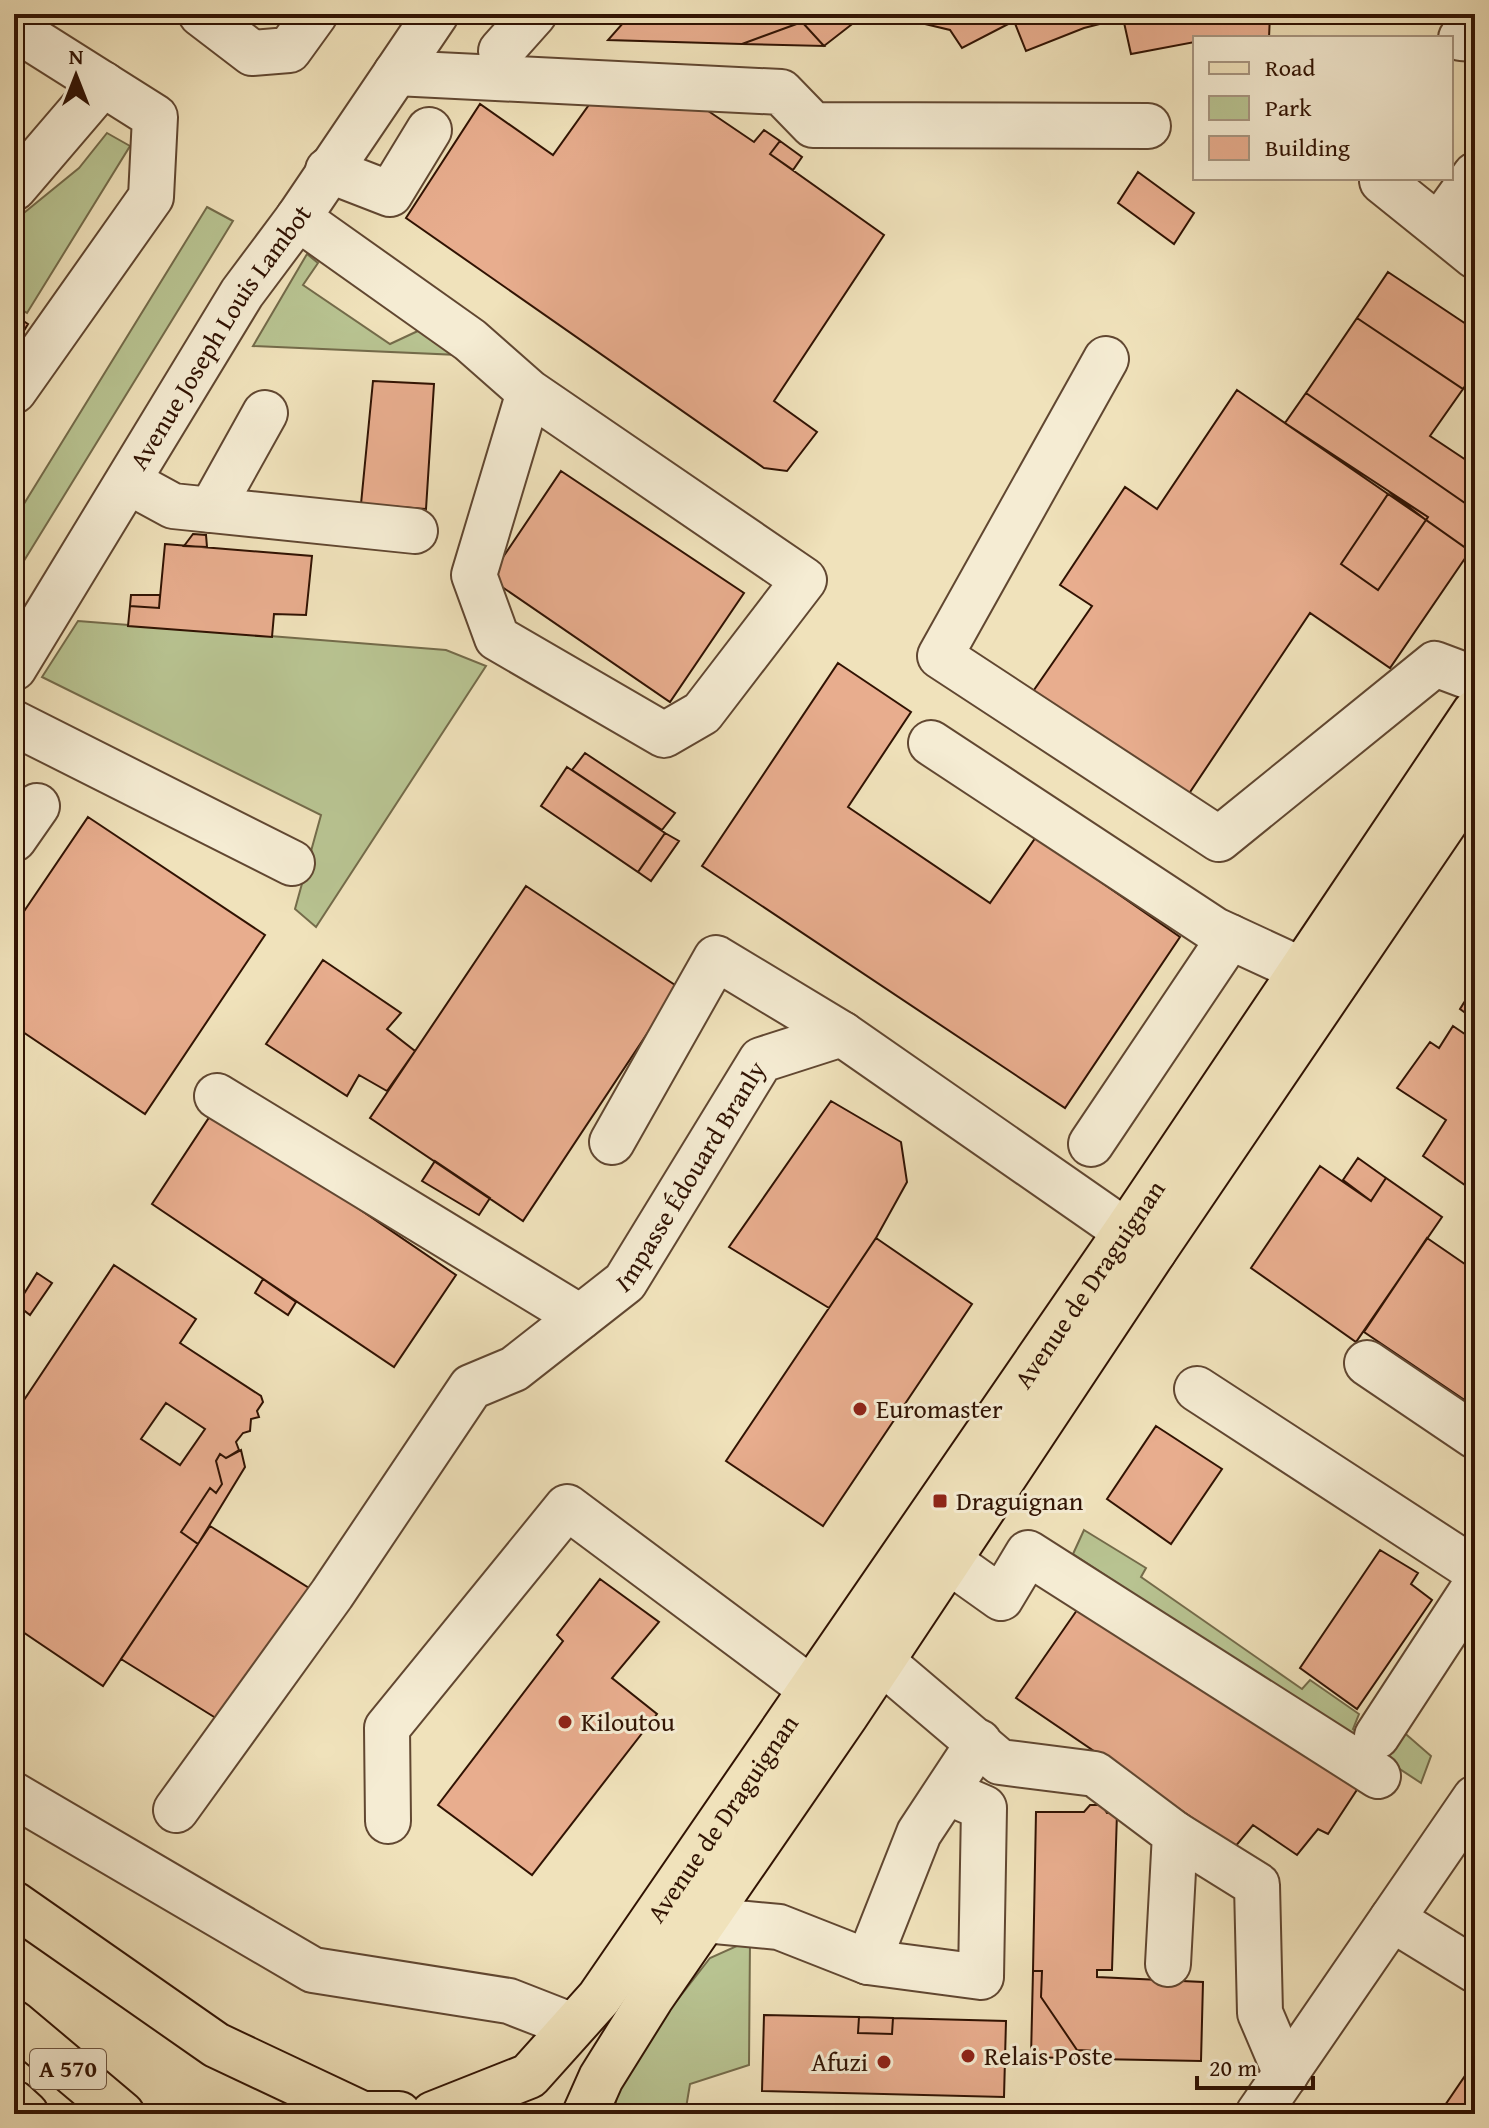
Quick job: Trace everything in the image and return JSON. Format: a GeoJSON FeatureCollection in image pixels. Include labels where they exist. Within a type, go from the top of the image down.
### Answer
{"type":"FeatureCollection","features":[{"type":"Feature","properties":{"kind":"main road","name":"Avenue de Draguignan"},"geometry":{"type":"LineString","coordinates":[[585,2114],[601,2078],[846,1715],[866,1646],[1318,978],[1475,712]]}},
{"type":"Feature","properties":{"kind":"main road","name":"Avenue de Draguignan"},"geometry":{"type":"LineString","coordinates":[[1318,978],[1475,778]]}},
{"type":"Feature","properties":{"kind":"main road","name":"Avenue de Draguignan"},"geometry":{"type":"LineString","coordinates":[[433,2114],[529,2076],[552,2054],[599,1998],[811,1688],[866,1646]]}},
{"type":"Feature","properties":{"kind":"main road"},"geometry":{"type":"LineString","coordinates":[[14,1904],[216,2045],[369,2113]]}},
{"type":"Feature","properties":{"kind":"main road","name":"A 570"},"geometry":{"type":"LineString","coordinates":[[14,2023],[122,2114]]}},
{"type":"Feature","properties":{"kind":"main road","name":"A 570"},"geometry":{"type":"LineString","coordinates":[[14,2103],[26,2114]]}},
{"type":"Feature","properties":{"kind":"street"},"geometry":{"type":"LineString","coordinates":[[201,14],[252,53],[289,50],[315,14]]}},
{"type":"Feature","properties":{"kind":"street","name":"Avenue Joseph Louis Lambot"},"geometry":{"type":"LineString","coordinates":[[14,668],[242,293],[298,218],[436,14]]}},
{"type":"Feature","properties":{"kind":"street"},"geometry":{"type":"LineString","coordinates":[[501,51],[534,14]]}},
{"type":"Feature","properties":{"kind":"street"},"geometry":{"type":"LineString","coordinates":[[14,28],[155,117],[151,197],[14,391]]}},
{"type":"Feature","properties":{"kind":"street"},"geometry":{"type":"LineString","coordinates":[[396,73],[781,92],[813,125],[1148,126]]}},
{"type":"Feature","properties":{"kind":"street"},"geometry":{"type":"LineString","coordinates":[[14,188],[103,84]]}},
{"type":"Feature","properties":{"kind":"street"},"geometry":{"type":"LineString","coordinates":[[328,170],[390,194],[429,130]]}},
{"type":"Feature","properties":{"kind":"street"},"geometry":{"type":"LineString","coordinates":[[1439,225],[1475,175]]}},
{"type":"Feature","properties":{"kind":"street"},"geometry":{"type":"LineString","coordinates":[[1382,181],[1475,256]]}},
{"type":"Feature","properties":{"kind":"street"},"geometry":{"type":"LineString","coordinates":[[298,218],[470,340],[529,392],[804,580],[702,713],[664,735],[497,638],[474,575],[529,392]]}},
{"type":"Feature","properties":{"kind":"street"},"geometry":{"type":"LineString","coordinates":[[1106,359],[940,656],[1219,839],[1435,664],[1475,679]]}},
{"type":"Feature","properties":{"kind":"street"},"geometry":{"type":"LineString","coordinates":[[211,510],[265,413]]}},
{"type":"Feature","properties":{"kind":"street"},"geometry":{"type":"LineString","coordinates":[[129,482],[173,506],[415,531]]}},
{"type":"Feature","properties":{"kind":"street"},"geometry":{"type":"LineString","coordinates":[[14,723],[292,863]]}},
{"type":"Feature","properties":{"kind":"street"},"geometry":{"type":"LineString","coordinates":[[931,743],[1230,937],[1318,978]]}},
{"type":"Feature","properties":{"kind":"street"},"geometry":{"type":"LineString","coordinates":[[1091,1144],[1230,937]]}},
{"type":"Feature","properties":{"kind":"street"},"geometry":{"type":"LineString","coordinates":[[612,1142],[716,958],[842,1034],[1141,1240]]}},
{"type":"Feature","properties":{"kind":"street","name":"Impasse Édouard Branly"},"geometry":{"type":"LineString","coordinates":[[176,1810],[332,1594],[471,1387],[514,1369],[625,1282],[761,1060],[842,1034]]}},
{"type":"Feature","properties":{"kind":"street"},"geometry":{"type":"LineString","coordinates":[[217,1096],[580,1317]]}},
{"type":"Feature","properties":{"kind":"street"},"geometry":{"type":"LineString","coordinates":[[1367,1363],[1475,1436]]}},
{"type":"Feature","properties":{"kind":"street"},"geometry":{"type":"LineString","coordinates":[[1197,1389],[1475,1570]]}},
{"type":"Feature","properties":{"kind":"street"},"geometry":{"type":"LineString","coordinates":[[388,1821],[387,1728],[567,1507],[846,1715]]}},
{"type":"Feature","properties":{"kind":"street"},"geometry":{"type":"LineString","coordinates":[[932,1548],[1001,1598],[1028,1553],[1377,1756],[1475,1586]]}},
{"type":"Feature","properties":{"kind":"street"},"geometry":{"type":"LineString","coordinates":[[866,1646],[1000,1762],[1095,1774],[1175,1834],[1257,1885],[1260,2013],[1286,2074]]}},
{"type":"Feature","properties":{"kind":"street"},"geometry":{"type":"LineString","coordinates":[[868,1962],[919,1833],[979,1742]]}},
{"type":"Feature","properties":{"kind":"street"},"geometry":{"type":"LineString","coordinates":[[705,1920],[779,1927],[868,1962],[981,1977],[984,1808],[947,1792]]}},
{"type":"Feature","properties":{"kind":"street"},"geometry":{"type":"LineString","coordinates":[[14,1795],[313,1970],[509,2001],[573,2026]]}},
{"type":"Feature","properties":{"kind":"street"},"geometry":{"type":"LineString","coordinates":[[1258,2114],[1475,1798]]}},
{"type":"Feature","properties":{"kind":"street"},"geometry":{"type":"LineString","coordinates":[[1168,1964],[1175,1834]]}},
{"type":"Feature","properties":{"kind":"street"},"geometry":{"type":"LineString","coordinates":[[1392,1919],[1475,1970]]}},
{"type":"Feature","properties":{"kind":"green space"},"geometry":{"type":"Polygon","coordinates":[[[107,133],[130,146],[27,313],[14,306],[14,221],[79,168],[107,133]]]}},
{"type":"Feature","properties":{"kind":"green space"},"geometry":{"type":"Polygon","coordinates":[[[207,207],[233,221],[14,577],[14,520],[207,207]]]}},
{"type":"Feature","properties":{"kind":"green space"},"geometry":{"type":"Polygon","coordinates":[[[307,254],[318,263],[303,285],[390,344],[420,330],[460,355],[253,346],[307,254]]]}},
{"type":"Feature","properties":{"kind":"green space"},"geometry":{"type":"Polygon","coordinates":[[[78,621],[446,650],[486,666],[316,927],[295,909],[321,815],[42,677],[78,621]]]}},
{"type":"Feature","properties":{"kind":"green space"},"geometry":{"type":"Polygon","coordinates":[[[1084,1530],[1146,1568],[1141,1577],[1302,1689],[1310,1680],[1359,1714],[1353,1729],[1387,1752],[1400,1729],[1431,1756],[1421,1783],[1073,1554],[1084,1530]]]}},
{"type":"Feature","properties":{"kind":"green space"},"geometry":{"type":"Polygon","coordinates":[[[750,1940],[749,2065],[690,2084],[685,2114],[614,2114],[618,2089],[654,2030],[710,1958],[750,1940]]]}},
{"type":"Feature","properties":{"kind":"building"},"geometry":{"type":"Polygon","coordinates":[[[631,14],[865,14],[824,46],[802,22],[742,44],[608,40],[631,14]]]}},
{"type":"Feature","properties":{"kind":"building"},"geometry":{"type":"Polygon","coordinates":[[[928,14],[1270,14],[1269,36],[1193,36],[1193,42],[1131,54],[1123,18],[1084,28],[1026,51],[1014,21],[962,48],[950,30],[925,24],[928,14]]]}},
{"type":"Feature","properties":{"kind":"building"},"geometry":{"type":"Polygon","coordinates":[[[802,22],[824,46],[742,44],[802,22]]]}},
{"type":"Feature","properties":{"kind":"building"},"geometry":{"type":"Polygon","coordinates":[[[689,98],[754,142],[764,130],[780,141],[770,154],[884,235],[774,401],[817,432],[787,471],[764,468],[406,218],[480,104],[553,155],[591,102],[689,98]]]}},
{"type":"Feature","properties":{"kind":"building"},"geometry":{"type":"Polygon","coordinates":[[[780,141],[802,157],[793,170],[770,154],[780,141]]]}},
{"type":"Feature","properties":{"kind":"building"},"geometry":{"type":"Polygon","coordinates":[[[1138,172],[1194,213],[1174,244],[1118,203],[1138,172]]]}},
{"type":"Feature","properties":{"kind":"building"},"geometry":{"type":"Polygon","coordinates":[[[1388,272],[1475,330],[1475,371],[1463,389],[1357,318],[1388,272]]]}},
{"type":"Feature","properties":{"kind":"building"},"geometry":{"type":"Polygon","coordinates":[[[14,315],[28,324],[14,347],[14,315]]]}},
{"type":"Feature","properties":{"kind":"building"},"geometry":{"type":"Polygon","coordinates":[[[1357,318],[1463,389],[1430,436],[1475,466],[1475,510],[1306,393],[1357,318]]]}},
{"type":"Feature","properties":{"kind":"building"},"geometry":{"type":"Polygon","coordinates":[[[373,381],[434,384],[426,509],[361,504],[373,381]]]}},
{"type":"Feature","properties":{"kind":"building"},"geometry":{"type":"Polygon","coordinates":[[[1237,390],[1388,494],[1341,564],[1378,590],[1426,520],[1470,551],[1390,668],[1310,613],[1180,807],[1025,703],[1092,606],[1060,585],[1125,487],[1157,509],[1237,390]]]}},
{"type":"Feature","properties":{"kind":"building"},"geometry":{"type":"Polygon","coordinates":[[[1306,393],[1475,510],[1475,543],[1470,551],[1426,520],[1428,517],[1285,423],[1306,393]]]}},
{"type":"Feature","properties":{"kind":"building"},"geometry":{"type":"Polygon","coordinates":[[[561,471],[744,593],[670,702],[489,578],[561,471]]]}},
{"type":"Feature","properties":{"kind":"building"},"geometry":{"type":"Polygon","coordinates":[[[1389,492],[1428,517],[1426,520],[1389,492]]]}},
{"type":"Feature","properties":{"kind":"building"},"geometry":{"type":"Polygon","coordinates":[[[1388,494],[1426,520],[1378,590],[1341,564],[1388,494]]]}},
{"type":"Feature","properties":{"kind":"building"},"geometry":{"type":"Polygon","coordinates":[[[193,534],[206,535],[207,547],[184,546],[193,534]]]}},
{"type":"Feature","properties":{"kind":"building"},"geometry":{"type":"Polygon","coordinates":[[[165,544],[312,556],[306,615],[274,614],[272,637],[128,626],[130,606],[159,608],[165,544]]]}},
{"type":"Feature","properties":{"kind":"building"},"geometry":{"type":"Polygon","coordinates":[[[131,595],[160,595],[159,608],[130,606],[131,595]]]}},
{"type":"Feature","properties":{"kind":"building"},"geometry":{"type":"Polygon","coordinates":[[[838,663],[911,712],[848,807],[990,903],[1036,837],[1180,937],[1065,1108],[702,866],[838,663]]]}},
{"type":"Feature","properties":{"kind":"building"},"geometry":{"type":"Polygon","coordinates":[[[585,753],[675,813],[662,830],[572,770],[585,753]]]}},
{"type":"Feature","properties":{"kind":"building"},"geometry":{"type":"Polygon","coordinates":[[[567,767],[665,833],[638,872],[541,806],[567,767]]]}},
{"type":"Feature","properties":{"kind":"building"},"geometry":{"type":"Polygon","coordinates":[[[88,817],[265,935],[145,1114],[14,1026],[14,926],[88,817]]]}},
{"type":"Feature","properties":{"kind":"building"},"geometry":{"type":"Polygon","coordinates":[[[665,833],[679,841],[651,881],[638,872],[665,833]]]}},
{"type":"Feature","properties":{"kind":"building"},"geometry":{"type":"Polygon","coordinates":[[[526,886],[678,987],[523,1221],[370,1118],[526,886]]]}},
{"type":"Feature","properties":{"kind":"building"},"geometry":{"type":"Polygon","coordinates":[[[323,960],[401,1013],[387,1029],[415,1051],[387,1091],[359,1075],[347,1096],[266,1044],[323,960]]]}},
{"type":"Feature","properties":{"kind":"building"},"geometry":{"type":"Polygon","coordinates":[[[1473,990],[1475,992],[1475,1008],[1465,1001],[1473,990]]]}},
{"type":"Feature","properties":{"kind":"building"},"geometry":{"type":"Polygon","coordinates":[[[1465,1001],[1475,1008],[1475,1020],[1460,1009],[1465,1001]]]}},
{"type":"Feature","properties":{"kind":"building"},"geometry":{"type":"Polygon","coordinates":[[[1453,1026],[1475,1041],[1475,1192],[1423,1156],[1446,1120],[1397,1088],[1430,1042],[1439,1048],[1453,1026]]]}},
{"type":"Feature","properties":{"kind":"building"},"geometry":{"type":"Polygon","coordinates":[[[831,1101],[901,1142],[907,1182],[876,1238],[829,1308],[729,1247],[831,1101]]]}},
{"type":"Feature","properties":{"kind":"building"},"geometry":{"type":"Polygon","coordinates":[[[214,1110],[456,1275],[394,1367],[152,1204],[214,1110]]]}},
{"type":"Feature","properties":{"kind":"building"},"geometry":{"type":"Polygon","coordinates":[[[1358,1158],[1386,1178],[1371,1201],[1343,1180],[1358,1158]]]}},
{"type":"Feature","properties":{"kind":"building"},"geometry":{"type":"Polygon","coordinates":[[[435,1161],[490,1198],[479,1215],[422,1181],[435,1161]]]}},
{"type":"Feature","properties":{"kind":"building"},"geometry":{"type":"Polygon","coordinates":[[[1320,1166],[1371,1201],[1386,1178],[1442,1217],[1356,1342],[1251,1268],[1320,1166]]]}},
{"type":"Feature","properties":{"kind":"building"},"geometry":{"type":"Polygon","coordinates":[[[876,1238],[972,1304],[823,1526],[726,1461],[876,1238]]]}},
{"type":"Feature","properties":{"kind":"building"},"geometry":{"type":"Polygon","coordinates":[[[1427,1238],[1475,1271],[1475,1407],[1364,1332],[1427,1238]]]}},
{"type":"Feature","properties":{"kind":"building"},"geometry":{"type":"Polygon","coordinates":[[[114,1265],[196,1319],[180,1343],[261,1396],[263,1402],[257,1411],[259,1417],[251,1419],[250,1431],[243,1433],[236,1442],[239,1450],[226,1458],[220,1454],[216,1461],[222,1484],[216,1493],[210,1488],[181,1532],[198,1544],[103,1686],[14,1626],[14,1415],[114,1265]],[[166,1403],[141,1439],[180,1465],[205,1429],[166,1403]]]}},
{"type":"Feature","properties":{"kind":"building"},"geometry":{"type":"Polygon","coordinates":[[[37,1273],[52,1283],[30,1315],[17,1305],[37,1273]]]}},
{"type":"Feature","properties":{"kind":"building"},"geometry":{"type":"Polygon","coordinates":[[[263,1279],[296,1302],[288,1315],[255,1293],[263,1279]]]}},
{"type":"Feature","properties":{"kind":"building"},"geometry":{"type":"Polygon","coordinates":[[[1156,1426],[1222,1469],[1171,1544],[1107,1499],[1156,1426]]]}},
{"type":"Feature","properties":{"kind":"building"},"geometry":{"type":"Polygon","coordinates":[[[241,1450],[245,1467],[198,1544],[181,1532],[210,1488],[216,1493],[222,1484],[216,1461],[220,1454],[226,1458],[241,1450]]]}},
{"type":"Feature","properties":{"kind":"building"},"geometry":{"type":"Polygon","coordinates":[[[210,1526],[317,1593],[227,1725],[121,1659],[210,1526]]]}},
{"type":"Feature","properties":{"kind":"building"},"geometry":{"type":"Polygon","coordinates":[[[1380,1550],[1418,1573],[1411,1584],[1432,1600],[1357,1709],[1300,1668],[1380,1550]]]}},
{"type":"Feature","properties":{"kind":"building"},"geometry":{"type":"Polygon","coordinates":[[[600,1579],[659,1622],[612,1678],[657,1714],[532,1875],[438,1805],[563,1641],[557,1635],[600,1579]]]}},
{"type":"Feature","properties":{"kind":"building"},"geometry":{"type":"Polygon","coordinates":[[[1084,1600],[1364,1779],[1328,1834],[1318,1829],[1297,1855],[1253,1825],[1235,1847],[1016,1698],[1084,1600]]]}},
{"type":"Feature","properties":{"kind":"building"},"geometry":{"type":"Polygon","coordinates":[[[1090,1805],[1102,1805],[1107,1813],[1117,1813],[1112,1970],[1097,1970],[1097,1977],[1203,1982],[1201,2061],[1096,2059],[1096,2051],[1077,2050],[1041,1997],[1042,1971],[1033,1971],[1036,1812],[1084,1812],[1090,1805]]]}},
{"type":"Feature","properties":{"kind":"building"},"geometry":{"type":"Polygon","coordinates":[[[1033,1971],[1042,1971],[1041,1997],[1077,2050],[1096,2051],[1096,2059],[1031,2057],[1033,1971]]]}},
{"type":"Feature","properties":{"kind":"building","name":"Afuzi"},"geometry":{"type":"Polygon","coordinates":[[[764,2015],[859,2017],[858,2033],[892,2034],[893,2018],[1006,2021],[1004,2097],[762,2091],[764,2015]]]}},
{"type":"Feature","properties":{"kind":"building"},"geometry":{"type":"Polygon","coordinates":[[[859,2017],[893,2018],[892,2034],[858,2033],[859,2017]]]}},
{"type":"Feature","properties":{"kind":"building"},"geometry":{"type":"Polygon","coordinates":[[[1469,2070],[1475,2074],[1475,2114],[1439,2114],[1469,2070]]]}},
{"type":"Feature","properties":{"kind":"building"},"geometry":{"type":"Polygon","coordinates":[[[821,2108],[840,2109],[840,2114],[820,2114],[821,2108]]]}},
{"type":"Feature","properties":{"kind":"place","name":"Euromaster"},"geometry":{"type":"Point","coordinates":[860,1409]}},
{"type":"Feature","properties":{"kind":"place","name":"Draguignan"},"geometry":{"type":"Point","coordinates":[940,1501]}},
{"type":"Feature","properties":{"kind":"place","name":"Kiloutou"},"geometry":{"type":"Point","coordinates":[565,1722]}},
{"type":"Feature","properties":{"kind":"place","name":"Relais Poste"},"geometry":{"type":"Point","coordinates":[968,2056]}},
{"type":"Feature","properties":{"kind":"place","name":"Afuzi"},"geometry":{"type":"Point","coordinates":[884,2062]}}]}
